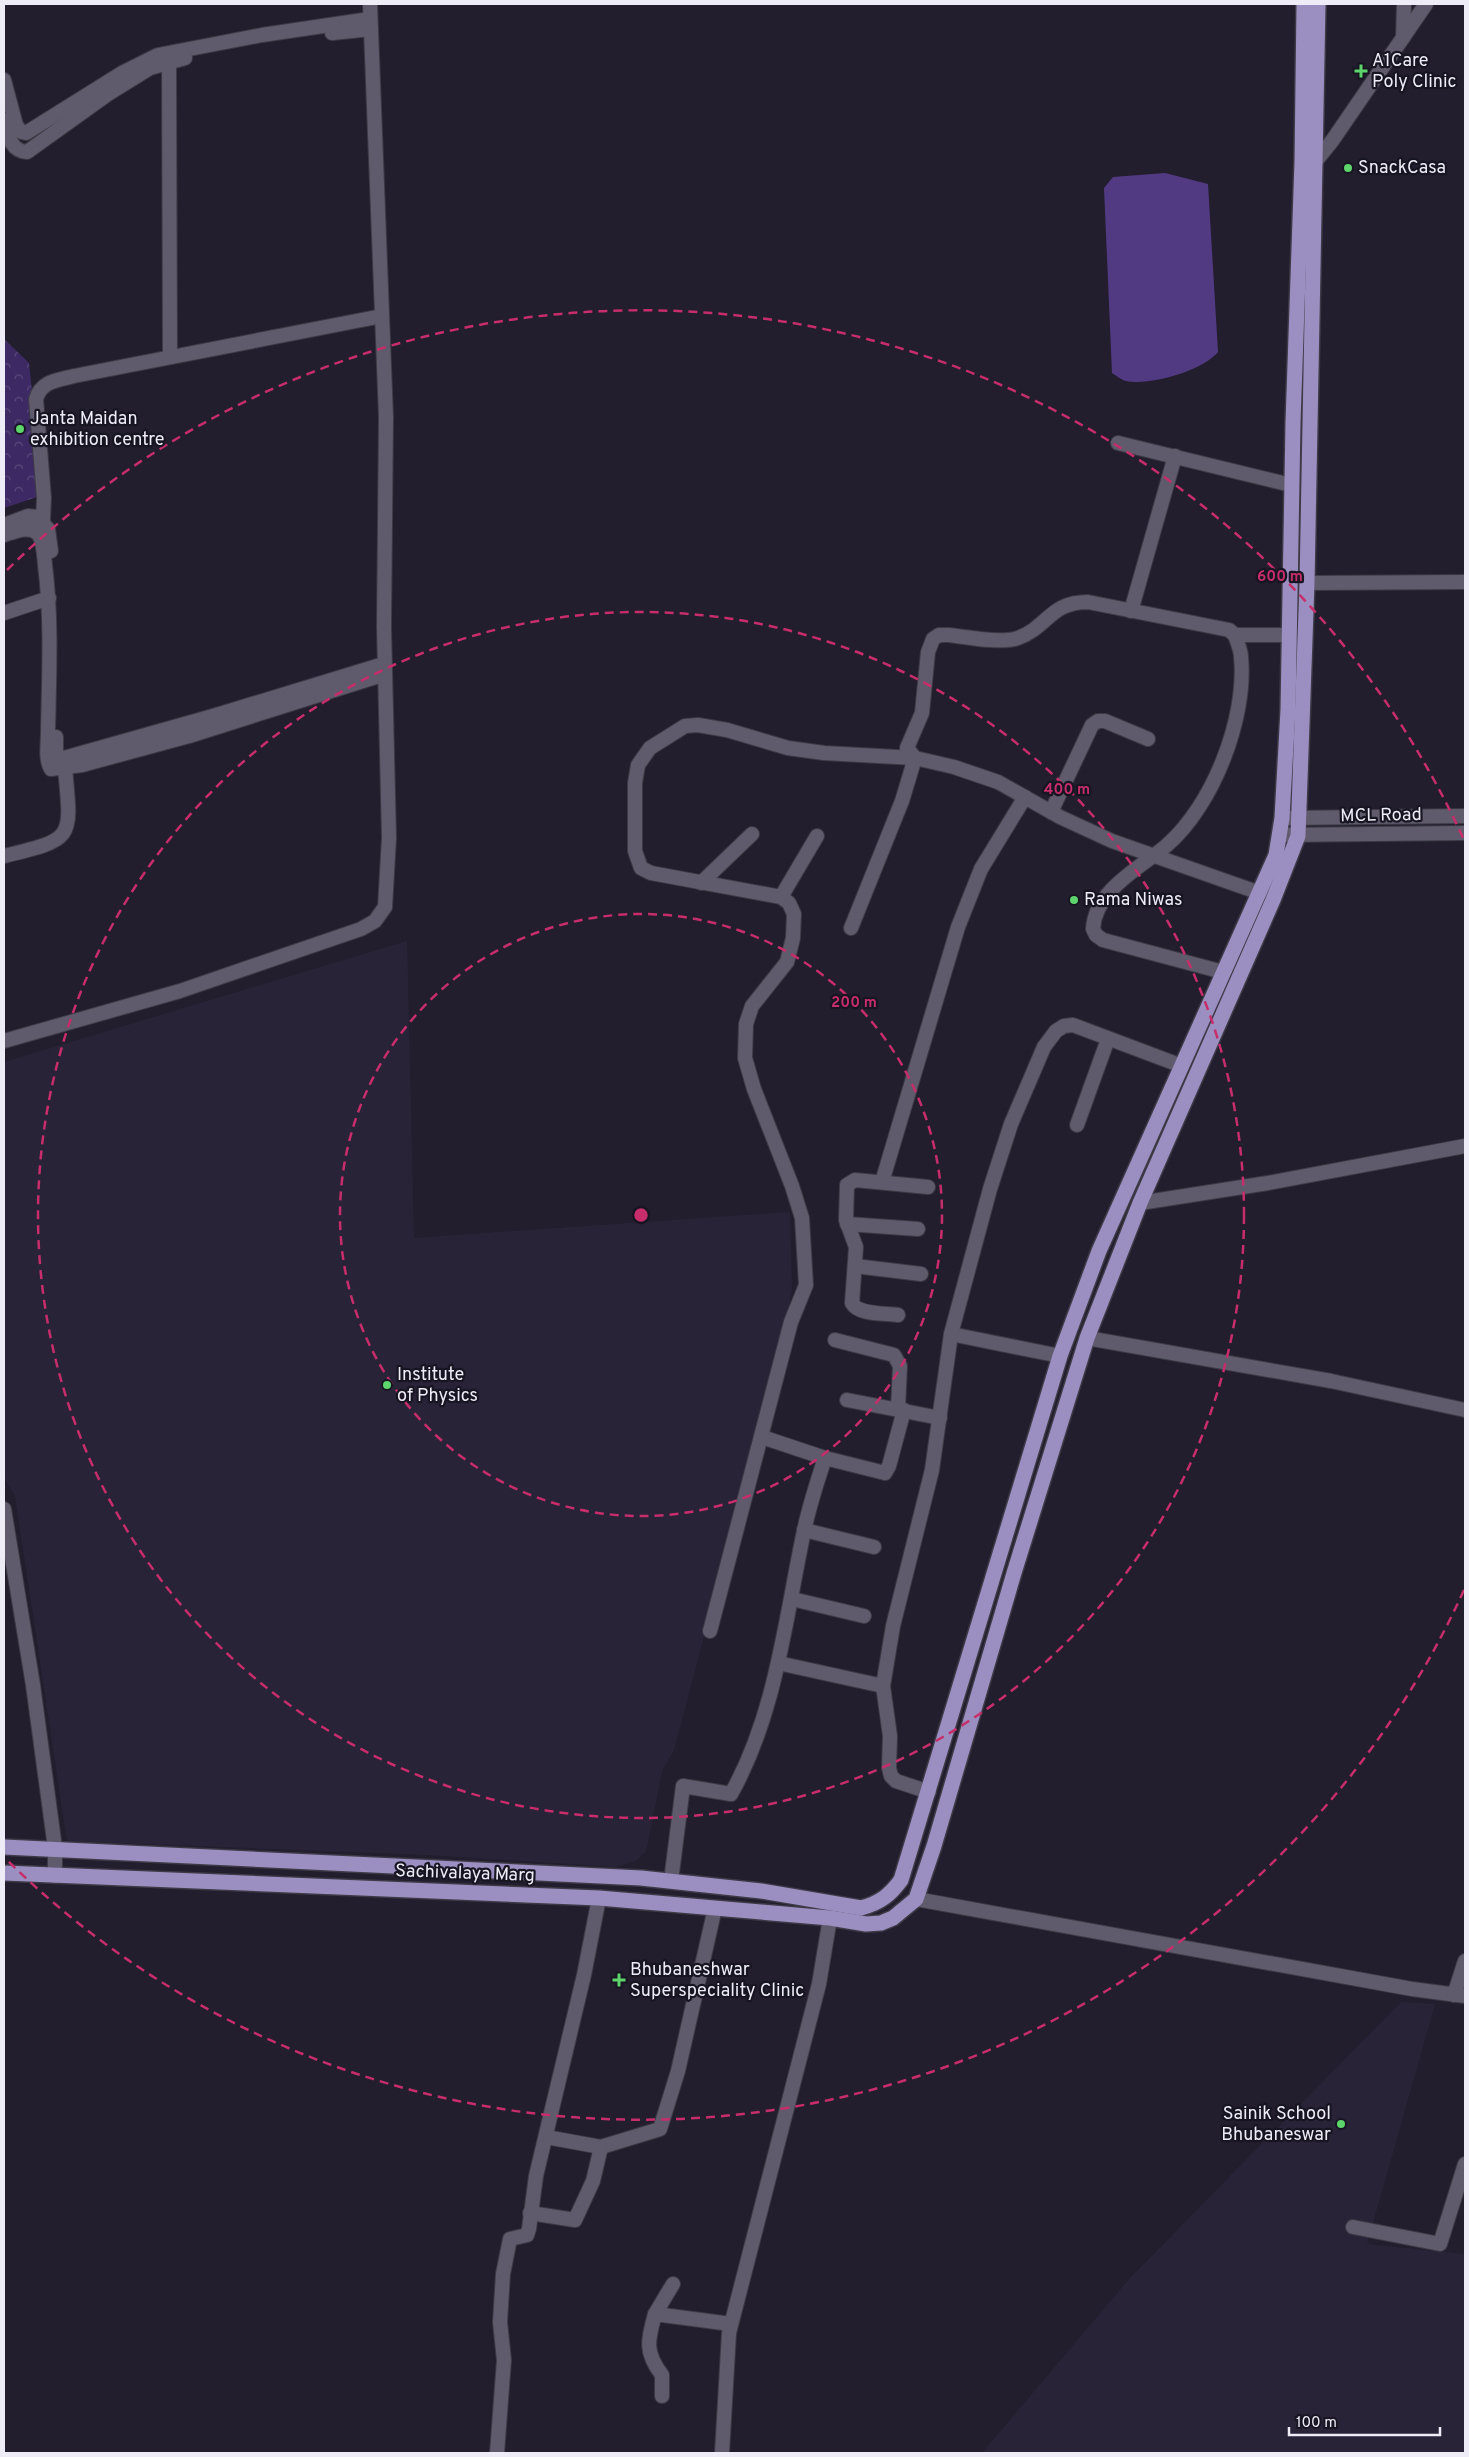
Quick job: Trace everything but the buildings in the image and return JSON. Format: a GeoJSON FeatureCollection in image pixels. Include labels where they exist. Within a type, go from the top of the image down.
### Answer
{"type":"FeatureCollection","features":[{"type":"Feature","properties":{"kind":"main road"},"geometry":{"type":"LineString","coordinates":[[916,1899],[934,1846],[1014,1573],[1087,1338],[1140,1203],[1273,900],[1298,836],[1307,583],[1308,162],[1304,4]]}},
{"type":"Feature","properties":{"kind":"main road"},"geometry":{"type":"LineString","coordinates":[[4,1847],[55,1848],[631,1878],[761,1891],[861,1908],[874,1905],[890,1894],[901,1880],[1060,1356],[1101,1247],[1276,855],[1282,818],[1288,710],[1291,485],[1318,4]]}},
{"type":"Feature","properties":{"kind":"main road"},"geometry":{"type":"LineString","coordinates":[[1101,1247],[1120,1255]]}},
{"type":"Feature","properties":{"kind":"main road","name":"Sachivalaya Marg"},"geometry":{"type":"LineString","coordinates":[[4,1873],[600,1898],[830,1918],[866,1924],[880,1923],[893,1918],[916,1899]]}},
{"type":"Feature","properties":{"kind":"main road"},"geometry":{"type":"LineString","coordinates":[[629,1901],[631,1878]]}},
{"type":"Feature","properties":{"kind":"street"},"geometry":{"type":"LineString","coordinates":[[4,1041],[180,992],[361,929],[375,921],[385,907],[389,838],[385,669],[386,417],[370,4]]}},
{"type":"Feature","properties":{"kind":"street"},"geometry":{"type":"LineString","coordinates":[[1403,38],[1404,4]]}},
{"type":"Feature","properties":{"kind":"street"},"geometry":{"type":"LineString","coordinates":[[1308,162],[1358,105],[1426,4]]}},
{"type":"Feature","properties":{"kind":"street"},"geometry":{"type":"LineString","coordinates":[[4,120],[13,146],[27,152],[108,94],[150,68],[280,39],[371,24]]}},
{"type":"Feature","properties":{"kind":"street"},"geometry":{"type":"LineString","coordinates":[[4,80],[16,125],[21,132],[26,133],[122,72],[158,55],[262,34],[371,24]]}},
{"type":"Feature","properties":{"kind":"street"},"geometry":{"type":"LineString","coordinates":[[169,63],[170,357]]}},
{"type":"Feature","properties":{"kind":"street"},"geometry":{"type":"LineString","coordinates":[[382,316],[51,382],[38,390],[36,399],[44,498],[43,520],[48,529],[56,591],[60,669],[55,746],[58,756],[64,758],[385,669]]}},
{"type":"Feature","properties":{"kind":"street"},"geometry":{"type":"LineString","coordinates":[[1118,443],[1291,485]]}},
{"type":"Feature","properties":{"kind":"street"},"geometry":{"type":"LineString","coordinates":[[1131,611],[1175,456]]}},
{"type":"Feature","properties":{"kind":"street"},"geometry":{"type":"LineString","coordinates":[[4,525],[28,516],[43,520]]}},
{"type":"Feature","properties":{"kind":"street"},"geometry":{"type":"LineString","coordinates":[[4,536],[25,529],[39,535],[49,598],[51,680],[48,763],[51,769],[65,769],[189,736],[385,669]]}},
{"type":"Feature","properties":{"kind":"street"},"geometry":{"type":"LineString","coordinates":[[1307,583],[1465,582]]}},
{"type":"Feature","properties":{"kind":"street"},"geometry":{"type":"LineString","coordinates":[[4,613],[49,598]]}},
{"type":"Feature","properties":{"kind":"street"},"geometry":{"type":"LineString","coordinates":[[915,758],[907,748],[922,713],[928,652],[933,639],[939,635],[1016,639],[1030,632],[1055,610],[1072,602],[1088,602],[1229,630],[1236,635],[1288,635]]}},
{"type":"Feature","properties":{"kind":"street"},"geometry":{"type":"LineString","coordinates":[[1223,972],[1103,940],[1096,935],[1093,923],[1103,899],[1122,880],[1185,827],[1223,761],[1232,734],[1239,696],[1241,656],[1236,635]]}},
{"type":"Feature","properties":{"kind":"street"},"geometry":{"type":"LineString","coordinates":[[1051,812],[1092,725],[1098,721],[1105,721],[1148,739]]}},
{"type":"Feature","properties":{"kind":"street"},"geometry":{"type":"LineString","coordinates":[[710,1631],[791,1322],[806,1285],[802,1218],[792,1186],[754,1089],[745,1058],[746,1024],[752,1006],[787,962],[793,938],[794,914],[790,903],[781,897],[651,873],[641,868],[634,852],[635,783],[638,765],[650,748],[685,726],[698,725],[727,730],[797,750],[915,758],[954,767],[998,782],[1051,812],[1112,841],[1260,893]]}},
{"type":"Feature","properties":{"kind":"street"},"geometry":{"type":"LineString","coordinates":[[851,928],[902,801],[915,758]]}},
{"type":"Feature","properties":{"kind":"street"},"geometry":{"type":"LineString","coordinates":[[4,856],[49,845],[64,834],[69,811],[65,769]]}},
{"type":"Feature","properties":{"kind":"street"},"geometry":{"type":"LineString","coordinates":[[882,1182],[958,927],[981,869],[1025,796]]}},
{"type":"Feature","properties":{"kind":"street","name":"MCL Road"},"geometry":{"type":"LineString","coordinates":[[1282,818],[1465,816]]}},
{"type":"Feature","properties":{"kind":"street","name":"MCL Road"},"geometry":{"type":"LineString","coordinates":[[1280,835],[1465,833]]}},
{"type":"Feature","properties":{"kind":"street"},"geometry":{"type":"LineString","coordinates":[[701,883],[752,834]]}},
{"type":"Feature","properties":{"kind":"street"},"geometry":{"type":"LineString","coordinates":[[781,897],[817,836]]}},
{"type":"Feature","properties":{"kind":"street"},"geometry":{"type":"LineString","coordinates":[[929,1792],[896,1781],[891,1776],[889,1768],[890,1736],[883,1686],[893,1626],[932,1470],[951,1334],[993,1180],[1011,1124],[1044,1048],[1056,1031],[1064,1026],[1074,1026],[1182,1066]]}},
{"type":"Feature","properties":{"kind":"street"},"geometry":{"type":"LineString","coordinates":[[1077,1125],[1108,1039]]}},
{"type":"Feature","properties":{"kind":"street"},"geometry":{"type":"LineString","coordinates":[[1140,1203],[1268,1184],[1465,1146]]}},
{"type":"Feature","properties":{"kind":"street"},"geometry":{"type":"LineString","coordinates":[[898,1315],[854,1308],[850,1298],[856,1247],[845,1211],[847,1185],[855,1180],[928,1187]]}},
{"type":"Feature","properties":{"kind":"street"},"geometry":{"type":"LineString","coordinates":[[848,1224],[918,1229]]}},
{"type":"Feature","properties":{"kind":"street"},"geometry":{"type":"LineString","coordinates":[[855,1266],[921,1274]]}},
{"type":"Feature","properties":{"kind":"street"},"geometry":{"type":"LineString","coordinates":[[951,1334],[1060,1356]]}},
{"type":"Feature","properties":{"kind":"street"},"geometry":{"type":"LineString","coordinates":[[1087,1338],[1331,1381],[1465,1410]]}},
{"type":"Feature","properties":{"kind":"street"},"geometry":{"type":"LineString","coordinates":[[762,1437],[825,1458],[884,1473],[889,1466],[901,1410],[900,1366],[894,1356],[835,1340]]}},
{"type":"Feature","properties":{"kind":"street"},"geometry":{"type":"LineString","coordinates":[[847,1400],[940,1418]]}},
{"type":"Feature","properties":{"kind":"street"},"geometry":{"type":"LineString","coordinates":[[671,1881],[683,1786],[731,1794],[744,1772],[756,1740],[778,1663],[804,1530],[825,1458]]}},
{"type":"Feature","properties":{"kind":"street"},"geometry":{"type":"LineString","coordinates":[[4,1508],[33,1685],[55,1848],[55,1876]]}},
{"type":"Feature","properties":{"kind":"street"},"geometry":{"type":"LineString","coordinates":[[804,1530],[874,1547]]}},
{"type":"Feature","properties":{"kind":"street"},"geometry":{"type":"LineString","coordinates":[[792,1598],[864,1616]]}},
{"type":"Feature","properties":{"kind":"street"},"geometry":{"type":"LineString","coordinates":[[778,1663],[883,1686]]}},
{"type":"Feature","properties":{"kind":"street"},"geometry":{"type":"LineString","coordinates":[[496,2453],[504,2360],[500,2322],[503,2274],[510,2239],[527,2235],[530,2229],[530,2213],[546,2137],[600,1898]]}},
{"type":"Feature","properties":{"kind":"street"},"geometry":{"type":"LineString","coordinates":[[916,1899],[1459,1995],[1465,1961]]}},
{"type":"Feature","properties":{"kind":"street"},"geometry":{"type":"LineString","coordinates":[[546,2137],[601,2147],[660,2129],[678,2070],[715,1908]]}},
{"type":"Feature","properties":{"kind":"street"},"geometry":{"type":"LineString","coordinates":[[722,2453],[725,2374],[731,2324],[819,1984],[830,1918]]}},
{"type":"Feature","properties":{"kind":"street"},"geometry":{"type":"LineString","coordinates":[[530,2213],[576,2220],[593,2181],[601,2147]]}},
{"type":"Feature","properties":{"kind":"street"},"geometry":{"type":"LineString","coordinates":[[1353,2227],[1440,2244],[1465,2164]]}},
{"type":"Feature","properties":{"kind":"street"},"geometry":{"type":"LineString","coordinates":[[662,2396],[662,2375],[648,2347],[648,2340],[673,2284]]}},
{"type":"Feature","properties":{"kind":"street"},"geometry":{"type":"LineString","coordinates":[[661,2313],[731,2324]]}},
{"type":"Feature","properties":{"kind":"shaded area"},"geometry":{"type":"Polygon","coordinates":[[[1165,173],[1208,184],[1218,352],[1200,365],[1175,376],[1148,381],[1126,381],[1112,373],[1104,188],[1113,177],[1165,173]]]}},
{"type":"Feature","properties":{"kind":"shaded area","name":"Institute of Physics"},"geometry":{"type":"Polygon","coordinates":[[[407,941],[414,1238],[790,1212],[792,1290],[779,1353],[674,1750],[662,1771],[646,1851],[637,1860],[616,1867],[428,1855],[67,1841],[15,1496],[4,1477],[4,1062],[407,941]]]}},
{"type":"Feature","properties":{"kind":"shaded area","name":"Sainik School Bhubaneswar"},"geometry":{"type":"Polygon","coordinates":[[[1401,2002],[1435,2004],[1367,2244],[1465,2254],[1465,2453],[982,2453],[1129,2279],[1401,2002]]]}},
{"type":"Feature","properties":{"kind":"green space","name":"Janta Maidan exhibition centre"},"geometry":{"type":"Polygon","coordinates":[[[4,339],[29,363],[43,495],[4,508],[4,339]]]}},
{"type":"Feature","properties":{"kind":"place","name":"A1Care Poly Clinic"},"geometry":{"type":"Point","coordinates":[1361,71]}},
{"type":"Feature","properties":{"kind":"place","name":"SnackCasa"},"geometry":{"type":"Point","coordinates":[1348,168]}},
{"type":"Feature","properties":{"kind":"place","name":"Janta Maidan exhibition centre"},"geometry":{"type":"Point","coordinates":[20,429]}},
{"type":"Feature","properties":{"kind":"place","name":"Rama Niwas"},"geometry":{"type":"Point","coordinates":[1074,900]}},
{"type":"Feature","properties":{"kind":"place","name":"Institute of Physics"},"geometry":{"type":"Point","coordinates":[387,1385]}},
{"type":"Feature","properties":{"kind":"place","name":"Bhubaneshwar Superspeciality Clinic"},"geometry":{"type":"Point","coordinates":[619,1980]}},
{"type":"Feature","properties":{"kind":"place","name":"Sainik School Bhubaneswar"},"geometry":{"type":"Point","coordinates":[1341,2124]}}]}
